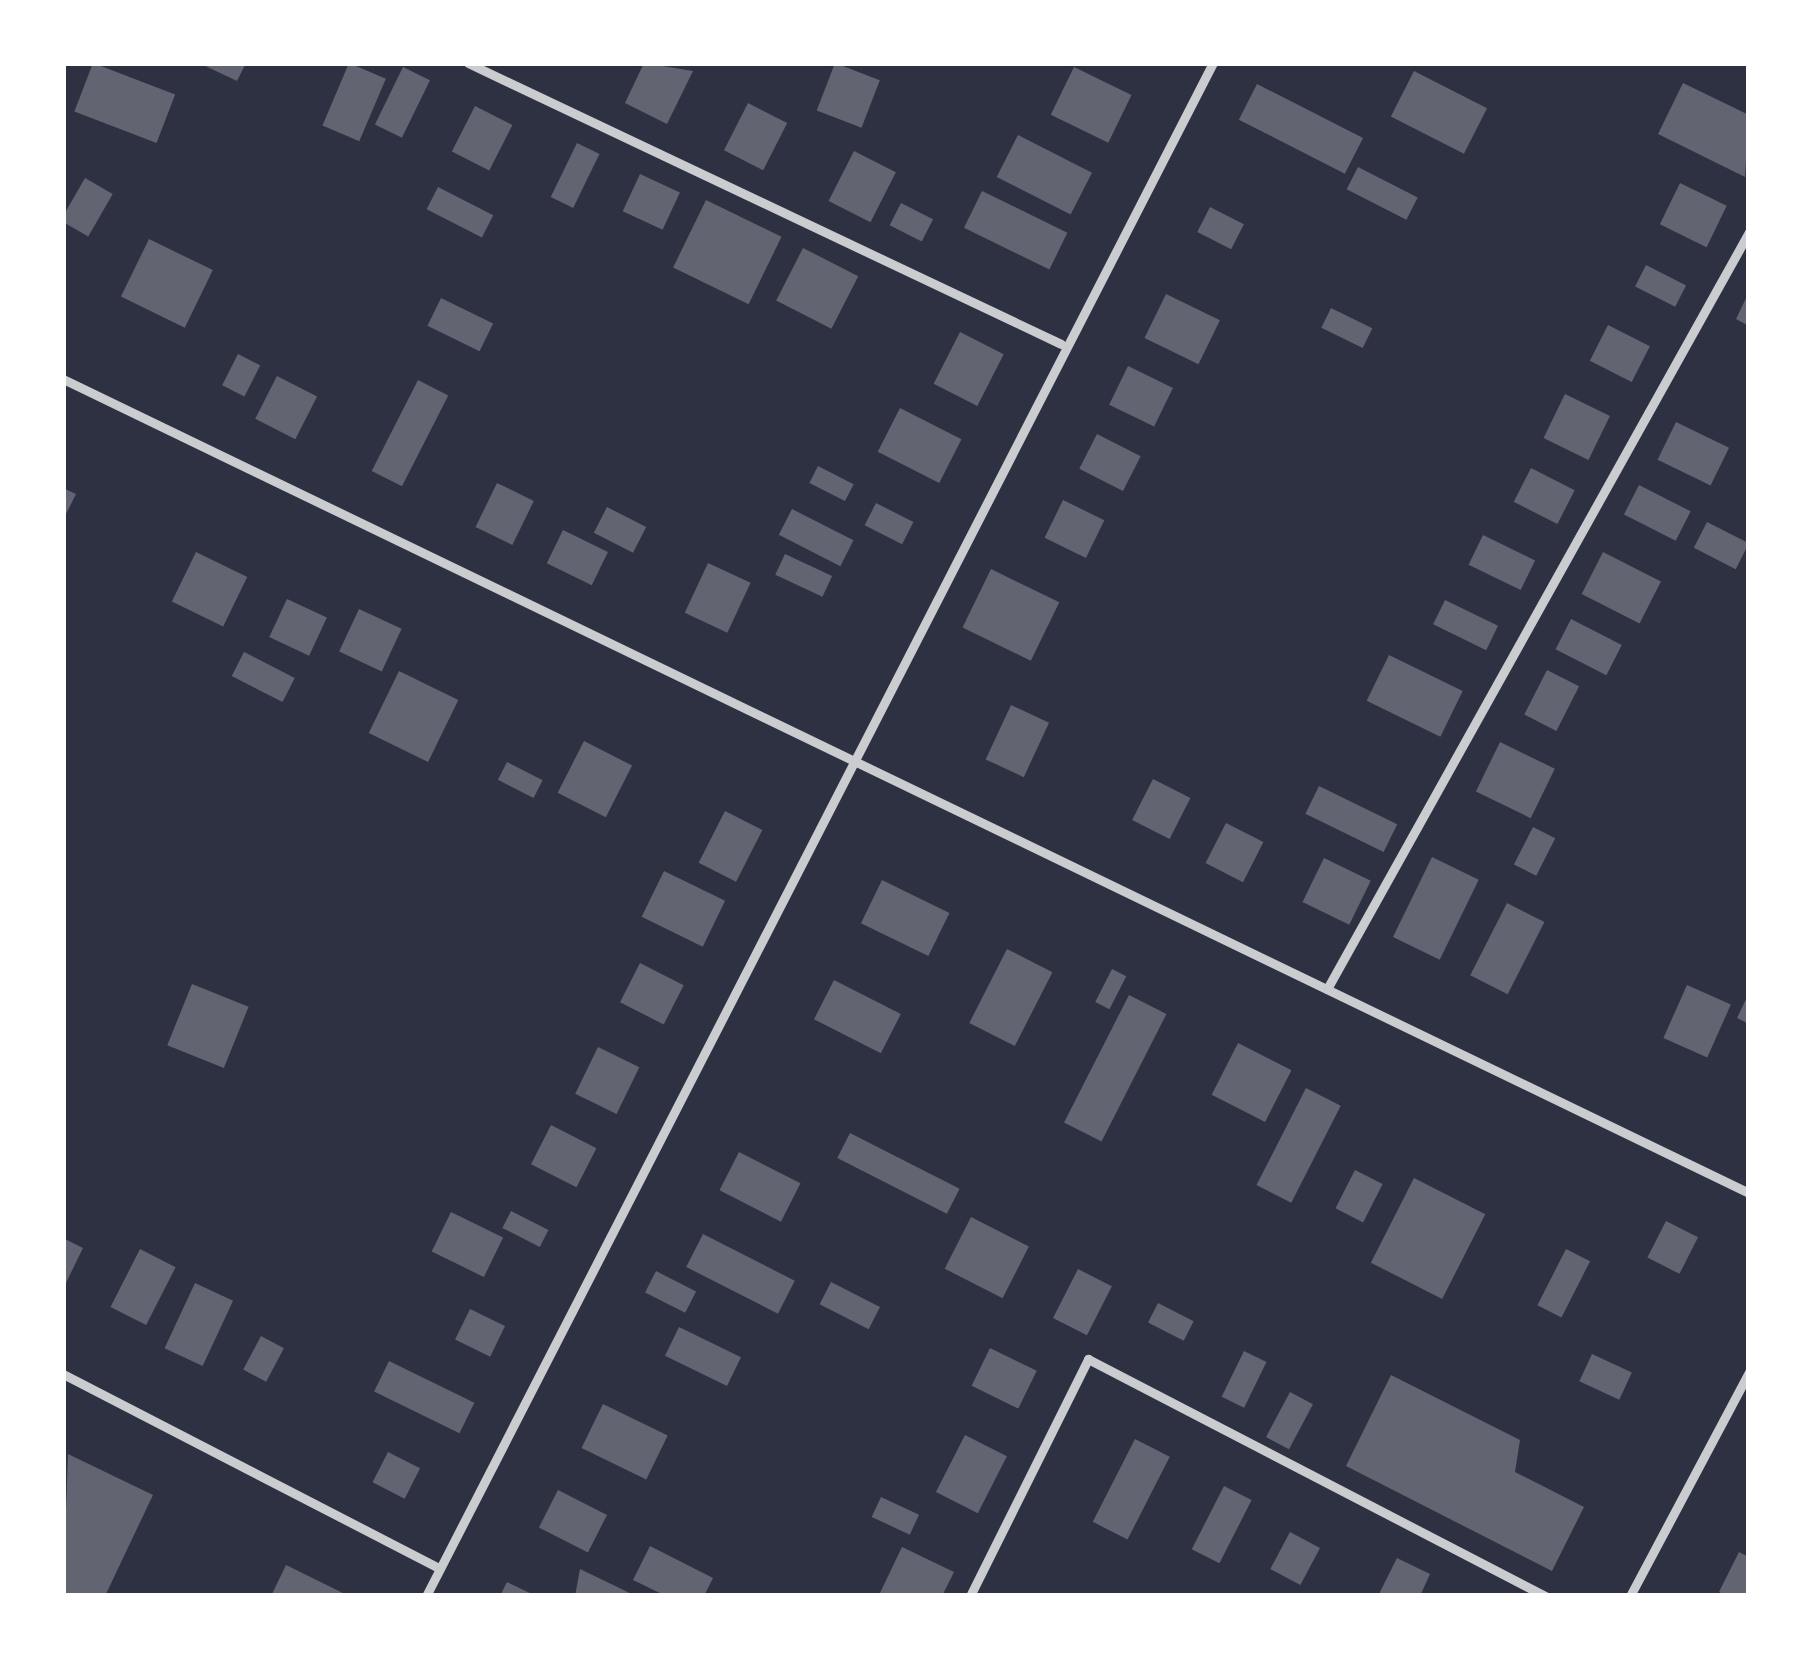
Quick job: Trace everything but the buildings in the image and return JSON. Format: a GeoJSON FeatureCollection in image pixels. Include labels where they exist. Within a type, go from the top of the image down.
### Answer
{"type":"FeatureCollection","features":[{"type":"Feature","properties":{"kind":"lane"},"geometry":{"type":"LineString","coordinates":[[468,63],[1061,344]]}},
{"type":"Feature","properties":{"kind":"lane"},"geometry":{"type":"LineString","coordinates":[[426,1596],[854,761],[1061,344],[1213,63]]}},
{"type":"Feature","properties":{"kind":"lane"},"geometry":{"type":"LineString","coordinates":[[1327,988],[1749,232]]}},
{"type":"Feature","properties":{"kind":"lane"},"geometry":{"type":"LineString","coordinates":[[63,380],[1749,1192]]}},
{"type":"Feature","properties":{"kind":"lane"},"geometry":{"type":"LineString","coordinates":[[970,1596],[1088,1359],[1546,1596]]}},
{"type":"Feature","properties":{"kind":"lane"},"geometry":{"type":"LineString","coordinates":[[1630,1596],[1749,1372]]}},
{"type":"Feature","properties":{"kind":"lane"},"geometry":{"type":"LineString","coordinates":[[63,1374],[440,1569]]}}]}
